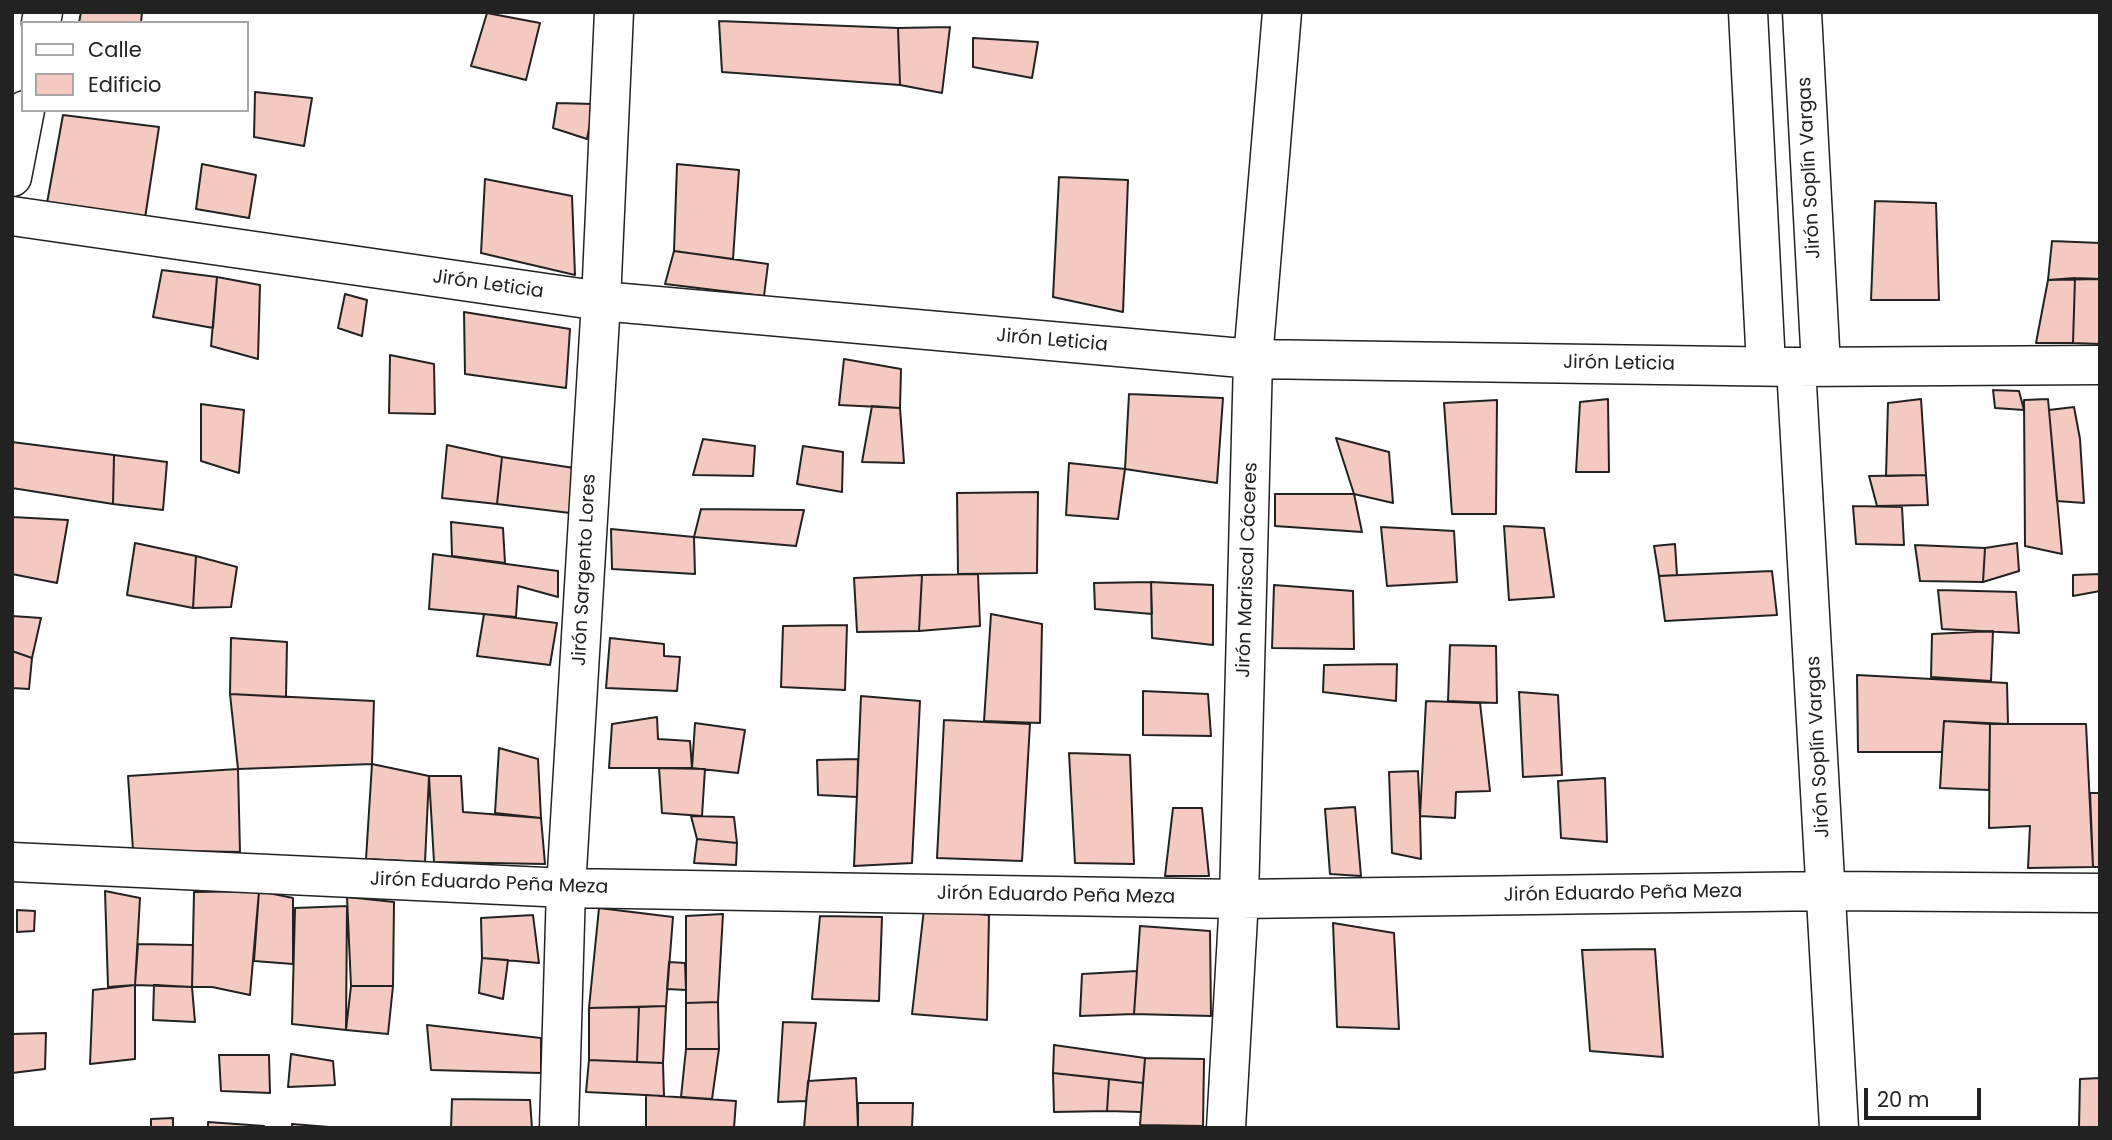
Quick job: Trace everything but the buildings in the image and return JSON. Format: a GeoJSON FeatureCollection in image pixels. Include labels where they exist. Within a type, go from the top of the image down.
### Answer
{"type":"FeatureCollection","features":[{"type":"Feature","properties":{"kind":"street","name":"Jirón Sargento Lores"},"geometry":{"type":"LineString","coordinates":[[559,1128],[566,888],[601,301],[614,12]]}},
{"type":"Feature","properties":{"kind":"street","name":"Jirón Mariscal Cáceres"},"geometry":{"type":"LineString","coordinates":[[1226,1128],[1239,899],[1253,359],[1282,12]]}},
{"type":"Feature","properties":{"kind":"street","name":"Jirón Soplín Vargas"},"geometry":{"type":"LineString","coordinates":[[1748,12],[1795,366],[1828,891],[1839,1128]]}},
{"type":"Feature","properties":{"kind":"street","name":"Jirón Soplín Vargas"},"geometry":{"type":"LineString","coordinates":[[1795,366],[1802,12]]}},
{"type":"Feature","properties":{"kind":"street"},"geometry":{"type":"LineString","coordinates":[[12,177],[25,112]]}},
{"type":"Feature","properties":{"kind":"street","name":"Jirón Leticia"},"geometry":{"type":"LineString","coordinates":[[12,216],[601,301],[1253,359],[1795,366],[2100,365]]}},
{"type":"Feature","properties":{"kind":"street","name":"Jirón Eduardo Peña Meza"},"geometry":{"type":"LineString","coordinates":[[12,862],[566,888],[1239,899],[1828,891],[2100,893]]}}]}
